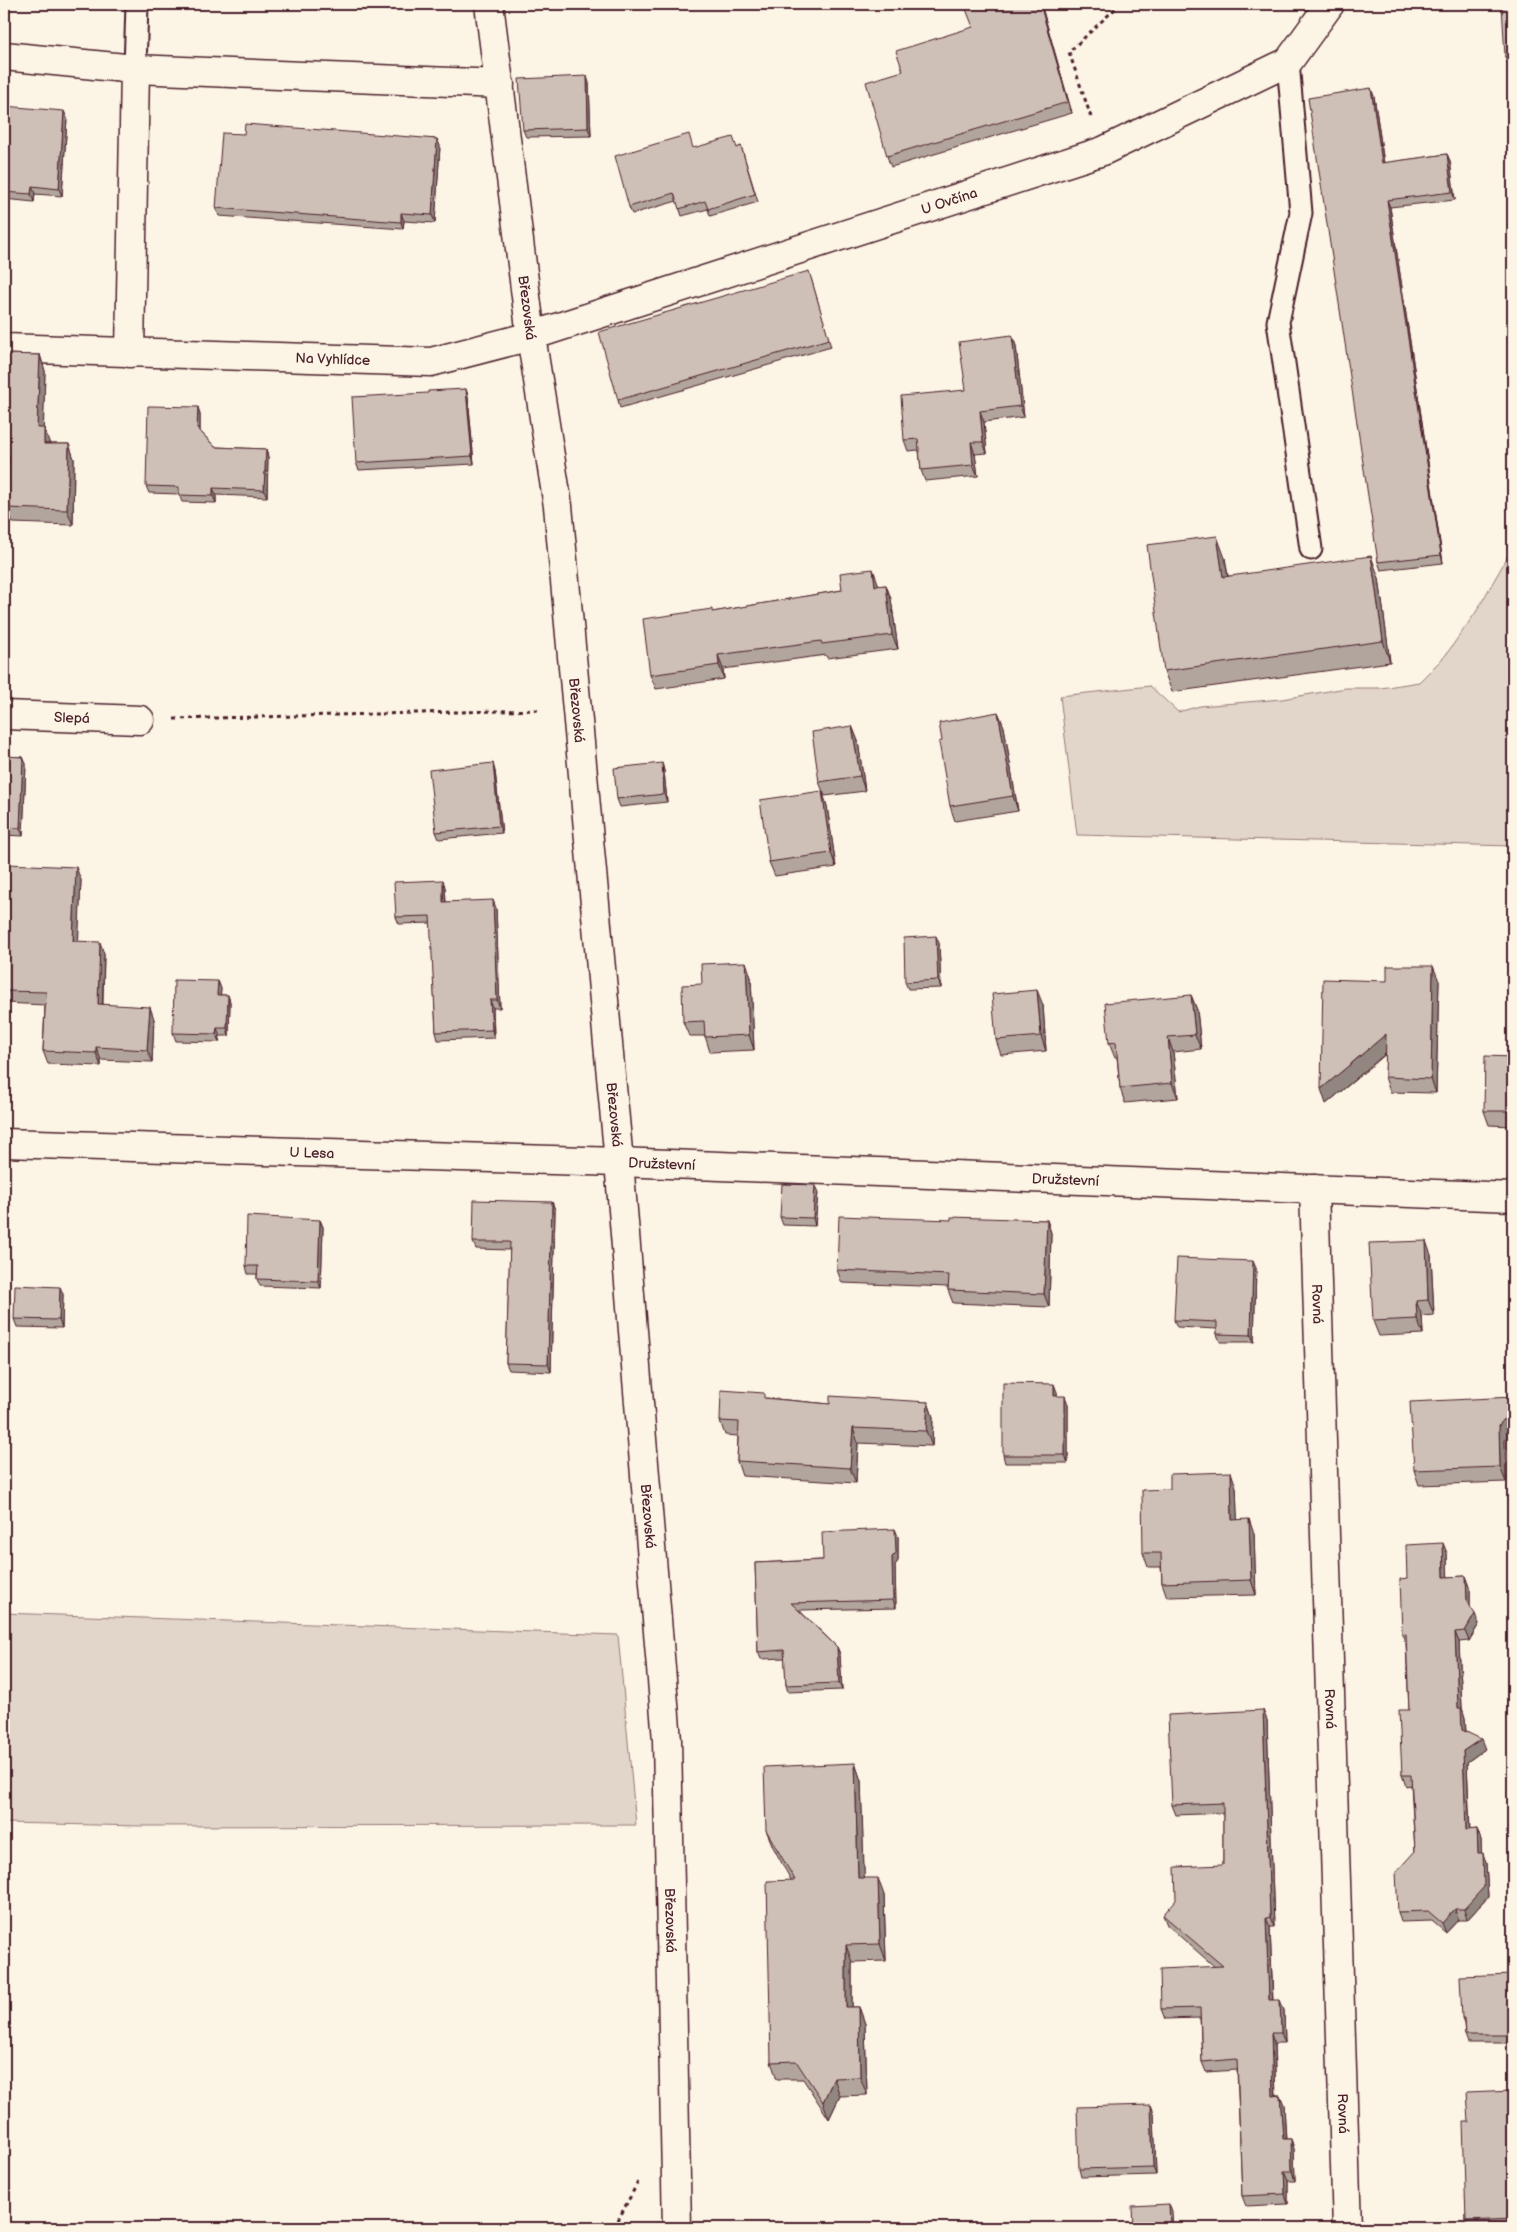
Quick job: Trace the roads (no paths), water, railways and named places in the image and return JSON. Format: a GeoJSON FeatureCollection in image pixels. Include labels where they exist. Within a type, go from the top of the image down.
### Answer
{"type":"FeatureCollection","features":[{"type":"Feature","properties":{"kind":"street","name":"Březovská"},"geometry":{"type":"LineString","coordinates":[[489,4],[531,336],[558,506],[619,1162],[667,1740],[677,2228]]}},
{"type":"Feature","properties":{"kind":"street","name":"U Ovčína"},"geometry":{"type":"LineString","coordinates":[[531,336],[1103,151],[1288,62],[1330,4]]}},
{"type":"Feature","properties":{"kind":"street"},"geometry":{"type":"LineString","coordinates":[[4,56],[135,69],[500,84]]}},
{"type":"Feature","properties":{"kind":"street"},"geometry":{"type":"LineString","coordinates":[[130,353],[135,69]]}},
{"type":"Feature","properties":{"kind":"street","name":"Na Vyhlídce"},"geometry":{"type":"LineString","coordinates":[[4,348],[431,362],[531,336]]}},
{"type":"Feature","properties":{"kind":"street","name":"Slepá"},"geometry":{"type":"LineString","coordinates":[[4,715],[140,720]]}},
{"type":"Feature","properties":{"kind":"street","name":"U Lesa"},"geometry":{"type":"LineString","coordinates":[[4,1143],[619,1162]]}},
{"type":"Feature","properties":{"kind":"street","name":"Družstevní"},"geometry":{"type":"LineString","coordinates":[[619,1162],[1513,1197]]}},
{"type":"Feature","properties":{"kind":"street","name":"Rovná"},"geometry":{"type":"LineString","coordinates":[[1314,1189],[1346,2228]]}},
{"type":"Feature","properties":{"kind":"lane"},"geometry":{"type":"LineString","coordinates":[[135,69],[136,4]]}},
{"type":"Feature","properties":{"kind":"lane"},"geometry":{"type":"LineString","coordinates":[[1288,62],[1301,213],[1278,322],[1311,549]]}}]}
